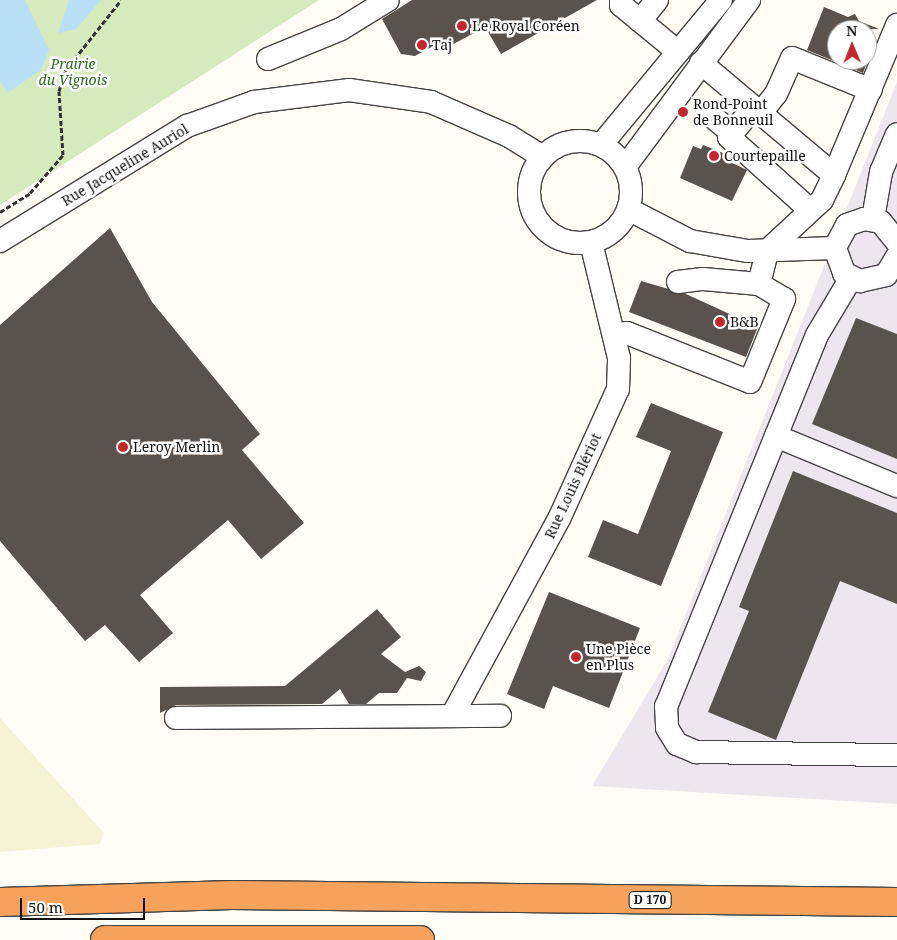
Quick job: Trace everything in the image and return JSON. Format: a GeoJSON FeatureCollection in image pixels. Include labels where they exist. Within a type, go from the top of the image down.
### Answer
{"type":"FeatureCollection","features":[{"type":"Feature","properties":{"kind":"highway","name":"D 170"},"geometry":{"type":"LineString","coordinates":[[0,902],[232,895],[897,902]]}},
{"type":"Feature","properties":{"kind":"highway"},"geometry":{"type":"LineString","coordinates":[[105,940],[420,940]]}},
{"type":"Feature","properties":{"kind":"street"},"geometry":{"type":"LineString","coordinates":[[268,59],[341,29],[388,0]]}},
{"type":"Feature","properties":{"kind":"street"},"geometry":{"type":"LineString","coordinates":[[621,0],[640,21],[678,52]]}},
{"type":"Feature","properties":{"kind":"street"},"geometry":{"type":"LineString","coordinates":[[640,21],[657,0]]}},
{"type":"Feature","properties":{"kind":"street"},"geometry":{"type":"LineString","coordinates":[[601,146],[721,0]]}},
{"type":"Feature","properties":{"kind":"street"},"geometry":{"type":"LineString","coordinates":[[625,167],[749,0]]}},
{"type":"Feature","properties":{"kind":"street"},"geometry":{"type":"LineString","coordinates":[[759,284],[766,250],[808,209],[822,200],[897,25]]}},
{"type":"Feature","properties":{"kind":"street"},"geometry":{"type":"LineString","coordinates":[[808,209],[730,137],[732,133],[776,94],[792,58],[870,90]]}},
{"type":"Feature","properties":{"kind":"street"},"geometry":{"type":"LineString","coordinates":[[701,63],[834,175]]}},
{"type":"Feature","properties":{"kind":"street","name":"Rue Jacqueline Auriol"},"geometry":{"type":"LineString","coordinates":[[0,241],[187,126],[254,102],[349,90],[430,102],[509,136],[542,156]]}},
{"type":"Feature","properties":{"kind":"street"},"geometry":{"type":"LineString","coordinates":[[707,112],[732,133]]}},
{"type":"Feature","properties":{"kind":"street"},"geometry":{"type":"LineString","coordinates":[[873,219],[881,172],[897,134]]}},
{"type":"Feature","properties":{"kind":"street"},"geometry":{"type":"LineString","coordinates":[[574,141],[601,146],[625,167],[631,195],[628,210],[613,230],[591,242],[561,240],[536,220],[528,188],[542,156],[574,141]]}},
{"type":"Feature","properties":{"kind":"street"},"geometry":{"type":"LineString","coordinates":[[628,210],[690,241],[766,250],[835,248]]}},
{"type":"Feature","properties":{"kind":"street"},"geometry":{"type":"LineString","coordinates":[[897,242],[888,228],[873,219],[847,225],[835,248],[838,266],[851,278],[878,280],[892,269],[897,257]]}},
{"type":"Feature","properties":{"kind":"street","name":"Rue Louis Blériot"},"geometry":{"type":"LineString","coordinates":[[453,714],[559,519],[618,389],[619,358],[591,242]]}},
{"type":"Feature","properties":{"kind":"street"},"geometry":{"type":"LineString","coordinates":[[851,278],[817,335],[666,706],[667,728],[676,744],[696,752],[897,756]]}},
{"type":"Feature","properties":{"kind":"street"},"geometry":{"type":"LineString","coordinates":[[614,335],[627,333],[750,382],[784,299],[759,284],[704,279],[678,282]]}},
{"type":"Feature","properties":{"kind":"street"},"geometry":{"type":"LineString","coordinates":[[776,436],[897,486]]}},
{"type":"Feature","properties":{"kind":"street"},"geometry":{"type":"LineString","coordinates":[[176,718],[453,714],[500,716]]}},
{"type":"Feature","properties":{"kind":"path"},"geometry":{"type":"LineString","coordinates":[[0,212],[30,193],[63,155],[59,91],[65,71],[121,0]]}},
{"type":"Feature","properties":{"kind":"shaded area"},"geometry":{"type":"Polygon","coordinates":[[[897,82],[897,804],[592,786],[668,659],[897,82]]]}},
{"type":"Feature","properties":{"kind":"shaded area"},"geometry":{"type":"Polygon","coordinates":[[[0,718],[104,833],[100,844],[0,852],[0,718]]]}},
{"type":"Feature","properties":{"kind":"green space","name":"Prairie du Vignois"},"geometry":{"type":"Polygon","coordinates":[[[0,0],[319,0],[0,205],[0,0]]]}},
{"type":"Feature","properties":{"kind":"water"},"geometry":{"type":"Polygon","coordinates":[[[0,0],[25,0],[49,50],[41,70],[7,93],[0,81],[0,0]]]}},
{"type":"Feature","properties":{"kind":"water"},"geometry":{"type":"Polygon","coordinates":[[[69,0],[101,0],[76,29],[58,33],[69,0]]]}},
{"type":"Feature","properties":{"kind":"building"},"geometry":{"type":"Polygon","coordinates":[[[412,0],[597,0],[501,54],[485,27],[448,47],[444,40],[415,56],[401,54],[382,19],[412,0]]]}},
{"type":"Feature","properties":{"kind":"building"},"geometry":{"type":"Polygon","coordinates":[[[824,7],[848,17],[855,14],[858,20],[827,20],[827,58],[807,50],[824,7]]]}},
{"type":"Feature","properties":{"kind":"building"},"geometry":{"type":"Polygon","coordinates":[[[703,145],[728,155],[726,160],[747,170],[732,201],[680,178],[693,146],[701,149],[703,145]]]}},
{"type":"Feature","properties":{"kind":"building","name":"Leroy Merlin"},"geometry":{"type":"Polygon","coordinates":[[[110,228],[152,302],[260,434],[242,450],[304,523],[261,559],[228,520],[140,595],[173,633],[139,662],[105,625],[85,641],[0,541],[0,325],[110,228]]]}},
{"type":"Feature","properties":{"kind":"building"},"geometry":{"type":"Polygon","coordinates":[[[641,281],[686,294],[758,327],[746,357],[629,312],[641,281]]]}},
{"type":"Feature","properties":{"kind":"building"},"geometry":{"type":"Polygon","coordinates":[[[856,318],[897,334],[897,459],[812,424],[856,318]]]}},
{"type":"Feature","properties":{"kind":"building"},"geometry":{"type":"Polygon","coordinates":[[[651,403],[723,432],[661,586],[588,557],[603,520],[638,534],[671,451],[636,437],[651,403]]]}},
{"type":"Feature","properties":{"kind":"building"},"geometry":{"type":"Polygon","coordinates":[[[793,471],[897,513],[897,604],[840,581],[776,740],[708,712],[749,611],[739,607],[793,471]]]}},
{"type":"Feature","properties":{"kind":"building","name":"Une Pièce en Plus"},"geometry":{"type":"Polygon","coordinates":[[[549,592],[640,628],[609,708],[553,686],[544,709],[507,694],[549,592]]]}},
{"type":"Feature","properties":{"kind":"building"},"geometry":{"type":"Polygon","coordinates":[[[377,609],[401,637],[381,654],[405,672],[419,666],[426,672],[421,681],[407,678],[397,693],[379,693],[366,704],[349,704],[340,689],[322,704],[176,705],[160,713],[160,687],[285,686],[377,609]]]}},
{"type":"Feature","properties":{"kind":"place","name":"Le Royal Coréen"},"geometry":{"type":"Point","coordinates":[462,26]}},
{"type":"Feature","properties":{"kind":"place","name":"Taj"},"geometry":{"type":"Point","coordinates":[422,45]}},
{"type":"Feature","properties":{"kind":"place","name":"Rond-Point de Bonneuil"},"geometry":{"type":"Point","coordinates":[683,112]}},
{"type":"Feature","properties":{"kind":"place","name":"Courtepaille"},"geometry":{"type":"Point","coordinates":[714,156]}},
{"type":"Feature","properties":{"kind":"place","name":"B&B"},"geometry":{"type":"Point","coordinates":[720,322]}},
{"type":"Feature","properties":{"kind":"place","name":"Leroy Merlin"},"geometry":{"type":"Point","coordinates":[123,447]}},
{"type":"Feature","properties":{"kind":"place","name":"Une Pièce en Plus"},"geometry":{"type":"Point","coordinates":[576,657]}}]}
